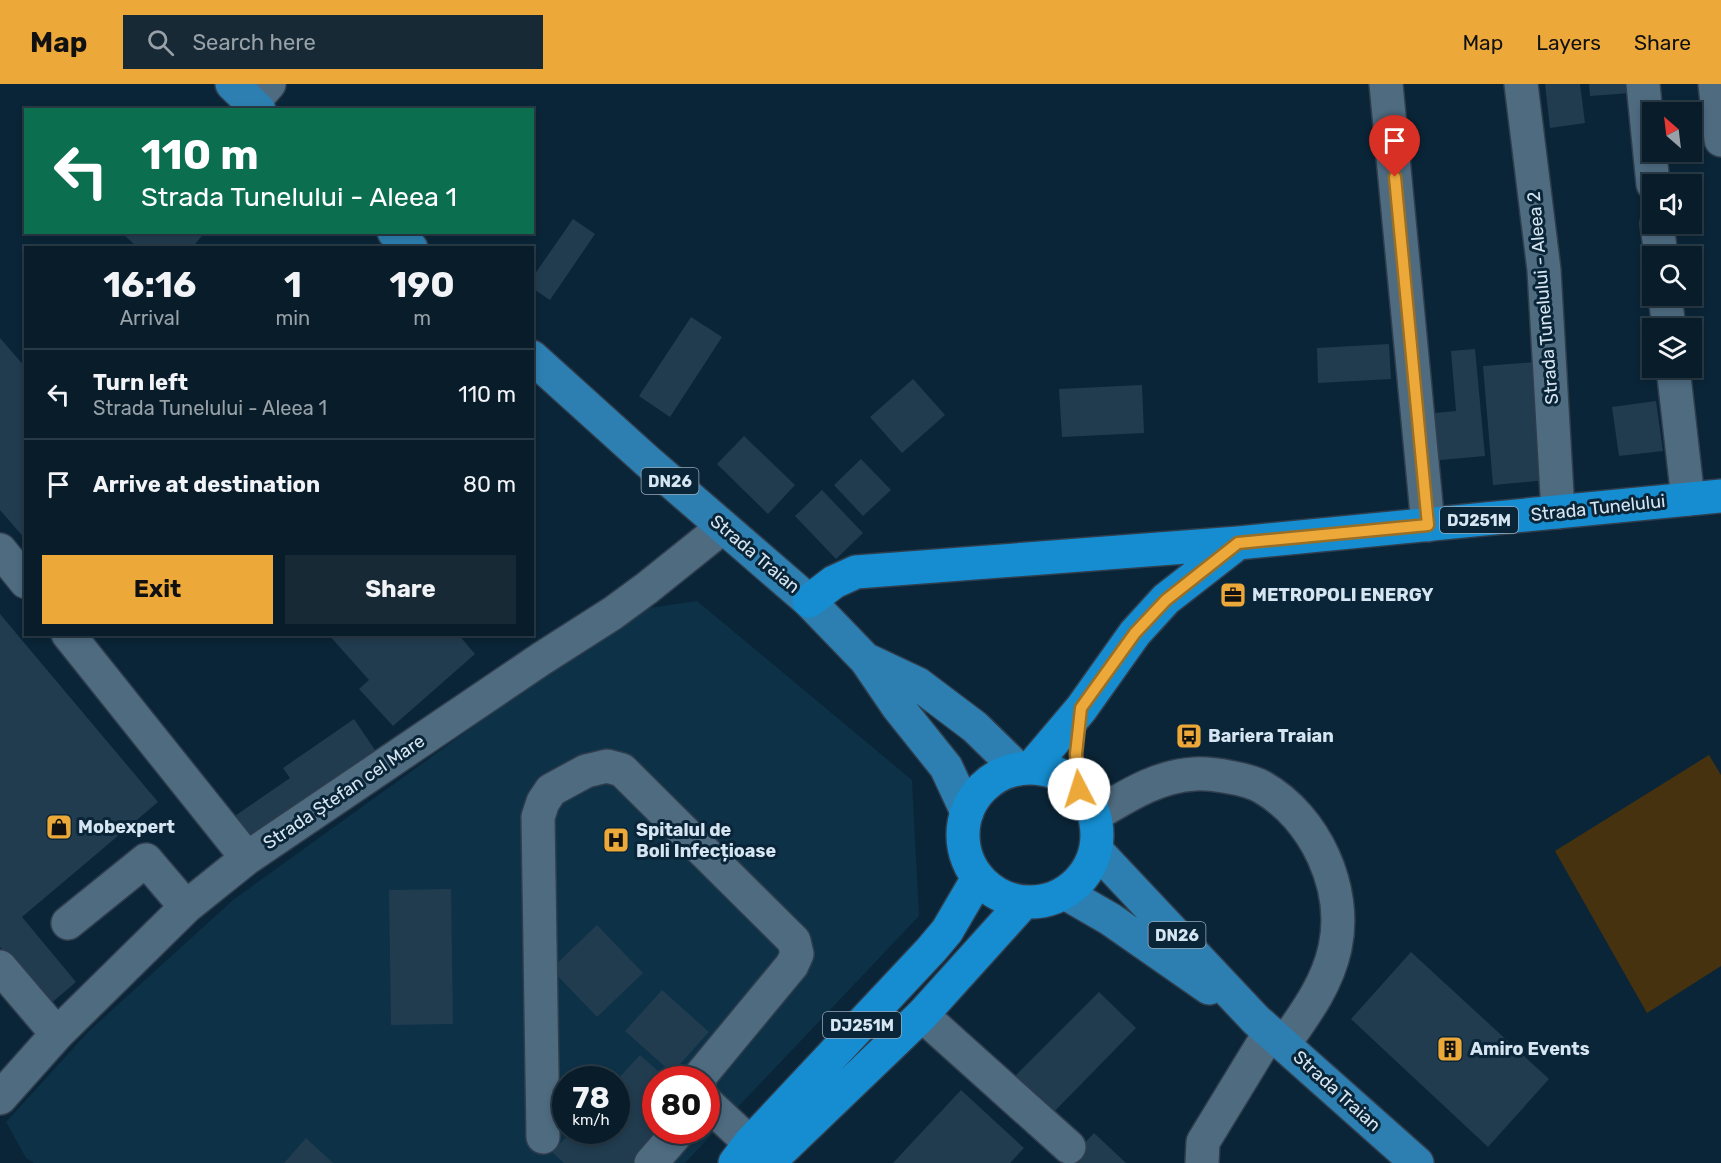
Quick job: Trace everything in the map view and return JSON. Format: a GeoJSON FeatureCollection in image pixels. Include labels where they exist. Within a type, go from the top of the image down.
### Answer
{"type":"FeatureCollection","features":[{"type":"Feature","properties":{"kind":"highway","name":"Strada Tunelului"},"geometry":{"type":"LineString","coordinates":[[1238,543],[1721,496]]}},
{"type":"Feature","properties":{"kind":"highway","name":"DJ251M"},"geometry":{"type":"LineString","coordinates":[[809,601],[834,582],[856,572],[1238,543]]}},
{"type":"Feature","properties":{"kind":"highway"},"geometry":{"type":"LineString","coordinates":[[1024,768],[1081,708],[1135,633],[1166,600],[1238,543]]}},
{"type":"Feature","properties":{"kind":"highway"},"geometry":{"type":"LineString","coordinates":[[1081,708],[1076,754],[1087,802],[1098,832],[1096,850],[1090,867],[1079,882],[1065,893],[1045,901],[1024,902],[998,894],[978,878],[968,863],[963,846],[963,829],[967,812],[978,792],[996,777],[1024,768],[1057,773],[1087,802]]}},
{"type":"Feature","properties":{"kind":"highway","name":"DJ251M"},"geometry":{"type":"LineString","coordinates":[[751,1156],[931,950],[946,931],[978,878]]}},
{"type":"Feature","properties":{"kind":"highway","name":"DJ251M"},"geometry":{"type":"LineString","coordinates":[[751,1156],[922,1015],[1024,902]]}},
{"type":"Feature","properties":{"kind":"main road"},"geometry":{"type":"LineString","coordinates":[[396,234],[409,246]]}},
{"type":"Feature","properties":{"kind":"main road","name":"Strada Traian"},"geometry":{"type":"LineString","coordinates":[[534,359],[809,601],[866,660],[898,707],[946,767],[967,812]]}},
{"type":"Feature","properties":{"kind":"main road","name":"Strada Traian"},"geometry":{"type":"LineString","coordinates":[[866,660],[918,684],[975,726],[1024,768]]}},
{"type":"Feature","properties":{"kind":"main road","name":"Strada Traian"},"geometry":{"type":"LineString","coordinates":[[1096,850],[1270,1032],[1417,1163]]}},
{"type":"Feature","properties":{"kind":"main road","name":"Strada Traian"},"geometry":{"type":"LineString","coordinates":[[1065,893],[1110,919],[1270,1032]]}},
{"type":"Feature","properties":{"kind":"street"},"geometry":{"type":"LineString","coordinates":[[1386,84],[1428,525]]}},
{"type":"Feature","properties":{"kind":"street","name":"Strada Tunelului - Aleea 2"},"geometry":{"type":"LineString","coordinates":[[1521,84],[1544,270],[1558,512]]}},
{"type":"Feature","properties":{"kind":"street"},"geometry":{"type":"LineString","coordinates":[[1643,84],[1652,174]]}},
{"type":"Feature","properties":{"kind":"street"},"geometry":{"type":"LineString","coordinates":[[1715,84],[1721,140]]}},
{"type":"Feature","properties":{"kind":"street"},"geometry":{"type":"LineString","coordinates":[[1674,378],[1688,499]]}},
{"type":"Feature","properties":{"kind":"street","name":"Strada Ștefan cel Mare"},"geometry":{"type":"LineString","coordinates":[[0,1098],[57,1034],[186,907],[248,858],[541,659],[613,613],[723,527]]}},
{"type":"Feature","properties":{"kind":"street"},"geometry":{"type":"LineString","coordinates":[[0,550],[24,580]]}},
{"type":"Feature","properties":{"kind":"street"},"geometry":{"type":"LineString","coordinates":[[70,636],[248,858]]}},
{"type":"Feature","properties":{"kind":"street"},"geometry":{"type":"LineString","coordinates":[[543,1137],[538,817],[543,802],[551,790],[586,771],[607,766],[622,770],[794,941],[796,954],[792,966],[709,1066]]}},
{"type":"Feature","properties":{"kind":"street"},"geometry":{"type":"LineString","coordinates":[[1087,802],[1144,787],[1164,779],[1196,774],[1228,777],[1260,786],[1289,806],[1309,831],[1334,885],[1338,914],[1335,947],[1321,990],[1270,1032],[1203,1142],[1203,1163]]}},
{"type":"Feature","properties":{"kind":"street"},"geometry":{"type":"LineString","coordinates":[[68,923],[146,860],[186,907]]}},
{"type":"Feature","properties":{"kind":"street"},"geometry":{"type":"LineString","coordinates":[[0,967],[57,1034]]}},
{"type":"Feature","properties":{"kind":"street"},"geometry":{"type":"LineString","coordinates":[[922,1015],[1069,1147]]}},
{"type":"Feature","properties":{"kind":"street"},"geometry":{"type":"LineString","coordinates":[[720,1119],[751,1156]]}},
{"type":"Feature","properties":{"kind":"street"},"geometry":{"type":"LineString","coordinates":[[651,1163],[668,1144]]}},
{"type":"Feature","properties":{"kind":"shaded area","name":"Spitalul de Boli Infecțioase"},"geometry":{"type":"Polygon","coordinates":[[[697,601],[912,780],[919,916],[720,1126],[720,1066],[642,1066],[642,1144],[703,1144],[685,1163],[34,1163],[26,1158],[6,1122],[89,1031],[233,900],[635,610],[697,601]]]}},
{"type":"Feature","properties":{"kind":"shaded area"},"geometry":{"type":"Polygon","coordinates":[[[1709,755],[1721,775],[1721,966],[1647,1013],[1555,851],[1709,755]]]}},
{"type":"Feature","properties":{"kind":"building"},"geometry":{"type":"Polygon","coordinates":[[[1545,84],[1580,84],[1585,123],[1550,128],[1545,84]]]}},
{"type":"Feature","properties":{"kind":"building"},"geometry":{"type":"Polygon","coordinates":[[[1589,84],[1630,84],[1631,93],[1590,96],[1589,84]]]}},
{"type":"Feature","properties":{"kind":"building"},"geometry":{"type":"Polygon","coordinates":[[[573,219],[595,234],[550,300],[534,289],[534,275],[573,219]]]}},
{"type":"Feature","properties":{"kind":"building"},"geometry":{"type":"Polygon","coordinates":[[[123,234],[203,234],[194,246],[136,246],[123,234]]]}},
{"type":"Feature","properties":{"kind":"building"},"geometry":{"type":"Polygon","coordinates":[[[691,317],[722,337],[670,417],[639,396],[691,317]]]}},
{"type":"Feature","properties":{"kind":"building"},"geometry":{"type":"Polygon","coordinates":[[[0,338],[24,366],[24,538],[0,510],[0,338]]]}},
{"type":"Feature","properties":{"kind":"building"},"geometry":{"type":"Polygon","coordinates":[[[1389,344],[1391,379],[1318,383],[1317,348],[1389,344]]]}},
{"type":"Feature","properties":{"kind":"building"},"geometry":{"type":"Polygon","coordinates":[[[1475,349],[1485,456],[1429,461],[1424,414],[1456,411],[1451,351],[1475,349]]]}},
{"type":"Feature","properties":{"kind":"building"},"geometry":{"type":"Polygon","coordinates":[[[1537,362],[1547,480],[1493,485],[1483,366],[1537,362]]]}},
{"type":"Feature","properties":{"kind":"building"},"geometry":{"type":"Polygon","coordinates":[[[913,379],[945,415],[902,453],[870,417],[913,379]]]}},
{"type":"Feature","properties":{"kind":"building"},"geometry":{"type":"Polygon","coordinates":[[[1142,385],[1144,433],[1062,437],[1059,389],[1142,385]]]}},
{"type":"Feature","properties":{"kind":"building"},"geometry":{"type":"Polygon","coordinates":[[[1656,401],[1663,451],[1619,456],[1612,407],[1656,401]]]}},
{"type":"Feature","properties":{"kind":"building"},"geometry":{"type":"Polygon","coordinates":[[[744,436],[795,485],[768,514],[717,464],[744,436]]]}},
{"type":"Feature","properties":{"kind":"building"},"geometry":{"type":"Polygon","coordinates":[[[861,459],[891,490],[863,516],[834,485],[861,459]]]}},
{"type":"Feature","properties":{"kind":"building"},"geometry":{"type":"Polygon","coordinates":[[[822,490],[863,533],[836,559],[795,516],[822,490]]]}},
{"type":"Feature","properties":{"kind":"building"},"geometry":{"type":"Polygon","coordinates":[[[0,614],[158,802],[22,917],[76,982],[49,1005],[0,947],[0,614]]]}},
{"type":"Feature","properties":{"kind":"building"},"geometry":{"type":"Polygon","coordinates":[[[330,636],[460,636],[475,654],[393,726],[359,689],[369,680],[330,636]]]}},
{"type":"Feature","properties":{"kind":"building"},"geometry":{"type":"Polygon","coordinates":[[[354,719],[377,753],[244,844],[229,820],[290,778],[283,768],[354,719]]]}},
{"type":"Feature","properties":{"kind":"building"},"geometry":{"type":"Polygon","coordinates":[[[451,889],[453,1024],[391,1025],[389,890],[451,889]]]}},
{"type":"Feature","properties":{"kind":"building"},"geometry":{"type":"Polygon","coordinates":[[[597,925],[643,973],[597,1017],[551,969],[597,925]]]}},
{"type":"Feature","properties":{"kind":"building","name":"Amiro Events"},"geometry":{"type":"Polygon","coordinates":[[[1411,952],[1549,1079],[1488,1147],[1351,1019],[1411,952]]]}},
{"type":"Feature","properties":{"kind":"building"},"geometry":{"type":"Polygon","coordinates":[[[662,990],[709,1032],[678,1066],[664,1066],[625,1031],[662,990]]]}},
{"type":"Feature","properties":{"kind":"building"},"geometry":{"type":"Polygon","coordinates":[[[1099,992],[1136,1028],[1047,1119],[1009,1082],[1099,992]]]}},
{"type":"Feature","properties":{"kind":"building"},"geometry":{"type":"Polygon","coordinates":[[[640,1055],[652,1066],[642,1066],[642,1144],[656,1144],[639,1163],[564,1163],[552,1152],[560,1144],[630,1144],[630,1066],[640,1055]]]}},
{"type":"Feature","properties":{"kind":"building"},"geometry":{"type":"Polygon","coordinates":[[[961,1090],[1024,1148],[1010,1163],[893,1163],[961,1090]]]}},
{"type":"Feature","properties":{"kind":"building"},"geometry":{"type":"Polygon","coordinates":[[[1094,1133],[1126,1163],[1066,1163],[1094,1133]]]}},
{"type":"Feature","properties":{"kind":"building"},"geometry":{"type":"Polygon","coordinates":[[[306,1138],[333,1163],[284,1163],[306,1138]]]}},
{"type":"Feature","properties":{"kind":"place","name":"METROPOLI ENERGY"},"geometry":{"type":"Point","coordinates":[1233,595]}},
{"type":"Feature","properties":{"kind":"place","name":"Bariera Traian"},"geometry":{"type":"Point","coordinates":[1189,736]}},
{"type":"Feature","properties":{"kind":"place","name":"Mobexpert"},"geometry":{"type":"Point","coordinates":[59,827]}},
{"type":"Feature","properties":{"kind":"place","name":"Spitalul de Boli Infecțioase"},"geometry":{"type":"Point","coordinates":[616,840]}},
{"type":"Feature","properties":{"kind":"place","name":"Amiro Events"},"geometry":{"type":"Point","coordinates":[1450,1049]}},
{"type":"Feature","properties":{"kind":"route"},"geometry":{"type":"LineString","coordinates":[[1079,789],[1076,754],[1081,708],[1135,633],[1166,600],[1238,543],[1428,525],[1395,177]]}}]}
